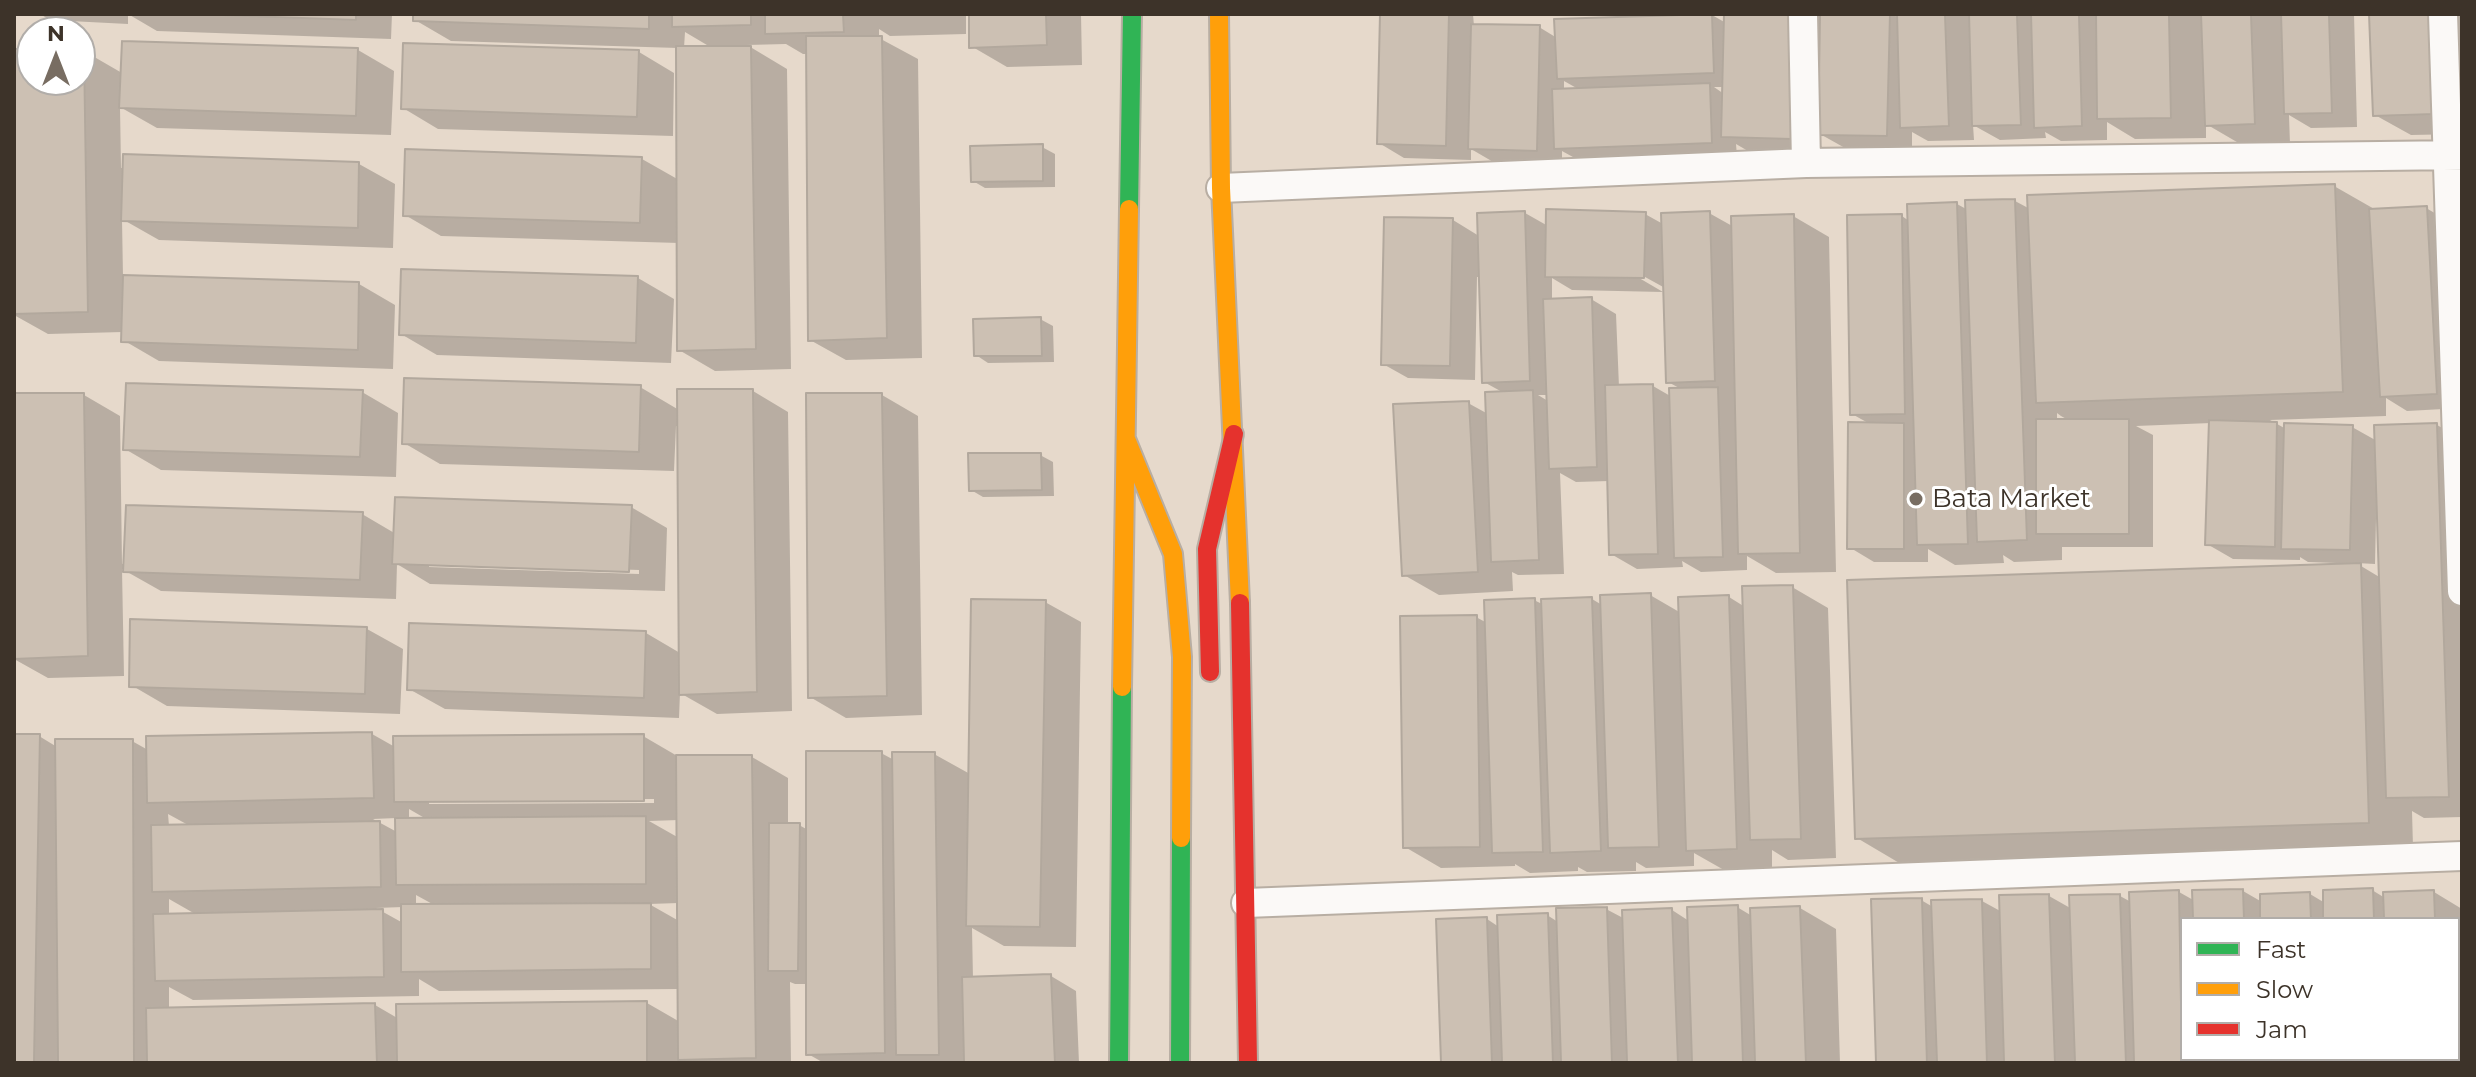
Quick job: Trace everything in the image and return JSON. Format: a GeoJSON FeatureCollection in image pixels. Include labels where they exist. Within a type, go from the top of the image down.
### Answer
{"type":"FeatureCollection","features":[{"type":"Feature","properties":{"kind":"main road"},"geometry":{"type":"LineString","coordinates":[[1119,1063],[1132,14]]}},
{"type":"Feature","properties":{"kind":"main road"},"geometry":{"type":"LineString","coordinates":[[1219,14],[1221,188],[1243,673],[1248,1063]]}},
{"type":"Feature","properties":{"kind":"main road"},"geometry":{"type":"LineString","coordinates":[[1210,689],[1207,549],[1234,434]]}},
{"type":"Feature","properties":{"kind":"main road"},"geometry":{"type":"LineString","coordinates":[[1126,439],[1173,554],[1182,657],[1180,1063]]}},
{"type":"Feature","properties":{"kind":"lane"},"geometry":{"type":"LineString","coordinates":[[1803,14],[1806,163]]}},
{"type":"Feature","properties":{"kind":"lane"},"geometry":{"type":"LineString","coordinates":[[2443,14],[2455,155],[2462,591]]}},
{"type":"Feature","properties":{"kind":"lane"},"geometry":{"type":"LineString","coordinates":[[1221,188],[1806,163],[2455,155]]}},
{"type":"Feature","properties":{"kind":"lane"},"geometry":{"type":"LineString","coordinates":[[1246,903],[2462,856]]}},
{"type":"Feature","properties":{"kind":"building"},"geometry":{"type":"Polygon","coordinates":[[[193,14],[356,14],[356,20],[193,14]]]}},
{"type":"Feature","properties":{"kind":"building"},"geometry":{"type":"Polygon","coordinates":[[[413,14],[649,14],[649,29],[413,21],[413,14]]]}},
{"type":"Feature","properties":{"kind":"building"},"geometry":{"type":"Polygon","coordinates":[[[672,14],[751,14],[751,25],[672,27],[672,14]]]}},
{"type":"Feature","properties":{"kind":"building"},"geometry":{"type":"Polygon","coordinates":[[[765,14],[843,14],[844,32],[765,34],[765,14]]]}},
{"type":"Feature","properties":{"kind":"building"},"geometry":{"type":"Polygon","coordinates":[[[969,14],[1046,14],[1047,45],[969,48],[969,14]]]}},
{"type":"Feature","properties":{"kind":"building"},"geometry":{"type":"Polygon","coordinates":[[[1380,14],[1449,14],[1446,146],[1377,144],[1380,14]]]}},
{"type":"Feature","properties":{"kind":"building"},"geometry":{"type":"Polygon","coordinates":[[[1712,14],[1714,73],[1557,79],[1554,19],[1712,14]]]}},
{"type":"Feature","properties":{"kind":"building"},"geometry":{"type":"Polygon","coordinates":[[[1724,14],[1794,14],[1791,139],[1721,137],[1724,14]]]}},
{"type":"Feature","properties":{"kind":"building"},"geometry":{"type":"Polygon","coordinates":[[[1820,14],[1890,14],[1887,136],[1818,135],[1820,14]]]}},
{"type":"Feature","properties":{"kind":"building"},"geometry":{"type":"Polygon","coordinates":[[[1897,14],[1945,14],[1949,126],[1900,128],[1897,14]]]}},
{"type":"Feature","properties":{"kind":"building"},"geometry":{"type":"Polygon","coordinates":[[[1969,14],[2017,14],[2021,125],[1972,126],[1969,14]]]}},
{"type":"Feature","properties":{"kind":"building"},"geometry":{"type":"Polygon","coordinates":[[[2031,14],[2079,14],[2082,126],[2034,128],[2031,14]]]}},
{"type":"Feature","properties":{"kind":"building"},"geometry":{"type":"Polygon","coordinates":[[[2096,14],[2169,14],[2171,118],[2097,119],[2096,14]]]}},
{"type":"Feature","properties":{"kind":"building"},"geometry":{"type":"Polygon","coordinates":[[[2201,14],[2251,14],[2255,124],[2205,126],[2201,14]]]}},
{"type":"Feature","properties":{"kind":"building"},"geometry":{"type":"Polygon","coordinates":[[[2281,14],[2329,14],[2332,113],[2284,114],[2281,14]]]}},
{"type":"Feature","properties":{"kind":"building"},"geometry":{"type":"Polygon","coordinates":[[[2369,14],[2432,14],[2435,114],[2373,116],[2369,14]]]}},
{"type":"Feature","properties":{"kind":"building"},"geometry":{"type":"Polygon","coordinates":[[[1471,24],[1540,25],[1537,151],[1468,149],[1471,24]]]}},
{"type":"Feature","properties":{"kind":"building"},"geometry":{"type":"Polygon","coordinates":[[[806,36],[882,36],[887,338],[808,341],[806,36]]]}},
{"type":"Feature","properties":{"kind":"building"},"geometry":{"type":"Polygon","coordinates":[[[122,41],[358,48],[356,116],[119,108],[122,41]]]}},
{"type":"Feature","properties":{"kind":"building"},"geometry":{"type":"Polygon","coordinates":[[[403,43],[639,50],[637,117],[401,109],[403,43]]]}},
{"type":"Feature","properties":{"kind":"building"},"geometry":{"type":"Polygon","coordinates":[[[676,46],[751,46],[756,349],[677,351],[676,46]]]}},
{"type":"Feature","properties":{"kind":"building"},"geometry":{"type":"Polygon","coordinates":[[[16,49],[16,96],[85,96],[88,312],[14,314],[16,49]]]}},
{"type":"Feature","properties":{"kind":"building"},"geometry":{"type":"Polygon","coordinates":[[[1710,83],[1712,143],[1554,149],[1552,89],[1710,83]]]}},
{"type":"Feature","properties":{"kind":"building"},"geometry":{"type":"Polygon","coordinates":[[[1043,144],[1043,181],[971,182],[970,146],[1043,144]]]}},
{"type":"Feature","properties":{"kind":"building"},"geometry":{"type":"Polygon","coordinates":[[[405,149],[642,157],[640,223],[403,216],[405,149]]]}},
{"type":"Feature","properties":{"kind":"building"},"geometry":{"type":"Polygon","coordinates":[[[123,154],[359,162],[358,228],[121,221],[123,154]]]}},
{"type":"Feature","properties":{"kind":"building"},"geometry":{"type":"Polygon","coordinates":[[[2335,184],[2343,392],[2036,403],[2027,195],[2335,184]]]}},
{"type":"Feature","properties":{"kind":"building"},"geometry":{"type":"Polygon","coordinates":[[[2015,199],[2027,540],[1977,542],[1965,200],[2015,199]]]}},
{"type":"Feature","properties":{"kind":"building"},"geometry":{"type":"Polygon","coordinates":[[[1957,202],[1968,544],[1917,545],[1907,204],[1957,202]]]}},
{"type":"Feature","properties":{"kind":"building"},"geometry":{"type":"Polygon","coordinates":[[[2427,206],[2437,394],[2380,397],[2369,209],[2427,206]]]}},
{"type":"Feature","properties":{"kind":"building"},"geometry":{"type":"Polygon","coordinates":[[[1546,209],[1646,212],[1644,278],[1545,277],[1546,209]]]}},
{"type":"Feature","properties":{"kind":"building"},"geometry":{"type":"Polygon","coordinates":[[[1525,211],[1530,381],[1482,383],[1477,213],[1525,211]]]}},
{"type":"Feature","properties":{"kind":"building"},"geometry":{"type":"Polygon","coordinates":[[[1710,211],[1715,381],[1666,383],[1661,213],[1710,211]]]}},
{"type":"Feature","properties":{"kind":"building"},"geometry":{"type":"Polygon","coordinates":[[[1794,214],[1800,553],[1738,554],[1731,216],[1794,214]]]}},
{"type":"Feature","properties":{"kind":"building"},"geometry":{"type":"Polygon","coordinates":[[[1902,214],[1905,414],[1850,415],[1847,215],[1902,214]]]}},
{"type":"Feature","properties":{"kind":"building"},"geometry":{"type":"Polygon","coordinates":[[[1384,217],[1453,218],[1450,366],[1381,365],[1384,217]]]}},
{"type":"Feature","properties":{"kind":"building"},"geometry":{"type":"Polygon","coordinates":[[[401,269],[638,276],[636,343],[399,335],[401,269]]]}},
{"type":"Feature","properties":{"kind":"building"},"geometry":{"type":"Polygon","coordinates":[[[123,275],[359,282],[358,350],[121,342],[123,275]]]}},
{"type":"Feature","properties":{"kind":"building"},"geometry":{"type":"Polygon","coordinates":[[[1592,297],[1597,467],[1549,469],[1543,299],[1592,297]]]}},
{"type":"Feature","properties":{"kind":"building"},"geometry":{"type":"Polygon","coordinates":[[[1041,317],[1042,356],[974,356],[973,319],[1041,317]]]}},
{"type":"Feature","properties":{"kind":"building"},"geometry":{"type":"Polygon","coordinates":[[[404,378],[641,385],[639,452],[402,444],[404,378]]]}},
{"type":"Feature","properties":{"kind":"building"},"geometry":{"type":"Polygon","coordinates":[[[126,383],[363,390],[360,457],[123,450],[126,383]]]}},
{"type":"Feature","properties":{"kind":"building"},"geometry":{"type":"Polygon","coordinates":[[[1653,384],[1658,554],[1609,555],[1605,385],[1653,384]]]}},
{"type":"Feature","properties":{"kind":"building"},"geometry":{"type":"Polygon","coordinates":[[[1718,387],[1723,557],[1674,558],[1669,388],[1718,387]]]}},
{"type":"Feature","properties":{"kind":"building"},"geometry":{"type":"Polygon","coordinates":[[[677,389],[753,389],[757,692],[679,695],[677,389]]]}},
{"type":"Feature","properties":{"kind":"building"},"geometry":{"type":"Polygon","coordinates":[[[1533,390],[1539,560],[1491,562],[1485,392],[1533,390]]]}},
{"type":"Feature","properties":{"kind":"building"},"geometry":{"type":"Polygon","coordinates":[[[14,393],[84,393],[88,656],[14,659],[14,393]]]}},
{"type":"Feature","properties":{"kind":"building"},"geometry":{"type":"Polygon","coordinates":[[[806,393],[882,393],[887,696],[808,698],[806,393]]]}},
{"type":"Feature","properties":{"kind":"building"},"geometry":{"type":"Polygon","coordinates":[[[1469,401],[1478,572],[1402,576],[1393,404],[1469,401]]]}},
{"type":"Feature","properties":{"kind":"building"},"geometry":{"type":"Polygon","coordinates":[[[2036,419],[2129,419],[2129,534],[2036,534],[2036,419]]]}},
{"type":"Feature","properties":{"kind":"building"},"geometry":{"type":"Polygon","coordinates":[[[2209,420],[2277,422],[2275,547],[2205,545],[2209,420]]]}},
{"type":"Feature","properties":{"kind":"building"},"geometry":{"type":"Polygon","coordinates":[[[1848,422],[1904,423],[1904,549],[1847,549],[1848,422]]]}},
{"type":"Feature","properties":{"kind":"building"},"geometry":{"type":"Polygon","coordinates":[[[2284,423],[2353,425],[2350,550],[2281,549],[2284,423]]]}},
{"type":"Feature","properties":{"kind":"building"},"geometry":{"type":"Polygon","coordinates":[[[2437,423],[2449,797],[2386,798],[2374,425],[2437,423]]]}},
{"type":"Feature","properties":{"kind":"building"},"geometry":{"type":"Polygon","coordinates":[[[968,453],[1041,453],[1042,490],[969,491],[968,453]]]}},
{"type":"Feature","properties":{"kind":"building"},"geometry":{"type":"Polygon","coordinates":[[[395,497],[632,505],[629,572],[392,564],[395,497]]]}},
{"type":"Feature","properties":{"kind":"building"},"geometry":{"type":"Polygon","coordinates":[[[126,505],[363,512],[360,580],[123,572],[126,505]]]}},
{"type":"Feature","properties":{"kind":"building"},"geometry":{"type":"Polygon","coordinates":[[[2361,563],[2369,823],[1855,839],[1847,580],[2361,563]]]}},
{"type":"Feature","properties":{"kind":"building"},"geometry":{"type":"Polygon","coordinates":[[[1793,585],[1801,839],[1750,840],[1742,586],[1793,585]]]}},
{"type":"Feature","properties":{"kind":"building"},"geometry":{"type":"Polygon","coordinates":[[[1651,593],[1659,847],[1608,848],[1600,595],[1651,593]]]}},
{"type":"Feature","properties":{"kind":"building"},"geometry":{"type":"Polygon","coordinates":[[[1729,595],[1737,849],[1686,851],[1678,597],[1729,595]]]}},
{"type":"Feature","properties":{"kind":"building"},"geometry":{"type":"Polygon","coordinates":[[[1592,597],[1601,851],[1550,853],[1541,599],[1592,597]]]}},
{"type":"Feature","properties":{"kind":"building"},"geometry":{"type":"Polygon","coordinates":[[[1535,598],[1543,852],[1492,853],[1484,600],[1535,598]]]}},
{"type":"Feature","properties":{"kind":"building"},"geometry":{"type":"Polygon","coordinates":[[[971,599],[1046,600],[1040,927],[966,926],[971,599]]]}},
{"type":"Feature","properties":{"kind":"building"},"geometry":{"type":"Polygon","coordinates":[[[1477,615],[1480,847],[1403,848],[1400,616],[1477,615]]]}},
{"type":"Feature","properties":{"kind":"building"},"geometry":{"type":"Polygon","coordinates":[[[130,619],[367,627],[365,694],[129,687],[130,619]]]}},
{"type":"Feature","properties":{"kind":"building"},"geometry":{"type":"Polygon","coordinates":[[[409,623],[646,631],[644,698],[407,690],[409,623]]]}},
{"type":"Feature","properties":{"kind":"building"},"geometry":{"type":"Polygon","coordinates":[[[372,732],[374,798],[147,803],[146,736],[372,732]]]}},
{"type":"Feature","properties":{"kind":"building"},"geometry":{"type":"Polygon","coordinates":[[[14,734],[40,734],[34,1063],[14,1063],[14,734]]]}},
{"type":"Feature","properties":{"kind":"building"},"geometry":{"type":"Polygon","coordinates":[[[644,734],[644,801],[394,802],[393,736],[644,734]]]}},
{"type":"Feature","properties":{"kind":"building"},"geometry":{"type":"Polygon","coordinates":[[[55,739],[133,739],[134,1063],[58,1063],[55,739]]]}},
{"type":"Feature","properties":{"kind":"building"},"geometry":{"type":"Polygon","coordinates":[[[806,751],[882,751],[885,1053],[806,1055],[806,751]]]}},
{"type":"Feature","properties":{"kind":"building"},"geometry":{"type":"Polygon","coordinates":[[[892,752],[935,752],[939,1055],[896,1055],[892,752]]]}},
{"type":"Feature","properties":{"kind":"building"},"geometry":{"type":"Polygon","coordinates":[[[676,755],[752,755],[756,1058],[678,1060],[676,755]]]}},
{"type":"Feature","properties":{"kind":"building"},"geometry":{"type":"Polygon","coordinates":[[[646,816],[646,884],[396,885],[395,818],[646,816]]]}},
{"type":"Feature","properties":{"kind":"building"},"geometry":{"type":"Polygon","coordinates":[[[380,821],[381,887],[152,892],[151,825],[380,821]]]}},
{"type":"Feature","properties":{"kind":"building"},"geometry":{"type":"Polygon","coordinates":[[[769,823],[800,823],[798,971],[768,971],[769,823]]]}},
{"type":"Feature","properties":{"kind":"building"},"geometry":{"type":"Polygon","coordinates":[[[2373,888],[2374,917],[2323,917],[2323,890],[2373,888]]]}},
{"type":"Feature","properties":{"kind":"building"},"geometry":{"type":"Polygon","coordinates":[[[2243,889],[2244,917],[2193,917],[2192,890],[2243,889]]]}},
{"type":"Feature","properties":{"kind":"building"},"geometry":{"type":"Polygon","coordinates":[[[2179,890],[2180,1061],[2185,1063],[2134,1063],[2129,892],[2179,890]]]}},
{"type":"Feature","properties":{"kind":"building"},"geometry":{"type":"Polygon","coordinates":[[[2434,890],[2435,917],[2384,917],[2383,892],[2434,890]]]}},
{"type":"Feature","properties":{"kind":"building"},"geometry":{"type":"Polygon","coordinates":[[[2310,892],[2311,917],[2260,917],[2260,894],[2310,892]]]}},
{"type":"Feature","properties":{"kind":"building"},"geometry":{"type":"Polygon","coordinates":[[[2049,894],[2055,1063],[2004,1063],[1999,895],[2049,894]]]}},
{"type":"Feature","properties":{"kind":"building"},"geometry":{"type":"Polygon","coordinates":[[[2120,894],[2126,1063],[2075,1063],[2069,895],[2120,894]]]}},
{"type":"Feature","properties":{"kind":"building"},"geometry":{"type":"Polygon","coordinates":[[[1922,898],[1927,1063],[1876,1063],[1871,899],[1922,898]]]}},
{"type":"Feature","properties":{"kind":"building"},"geometry":{"type":"Polygon","coordinates":[[[1982,899],[1987,1063],[1937,1063],[1931,900],[1982,899]]]}},
{"type":"Feature","properties":{"kind":"building"},"geometry":{"type":"Polygon","coordinates":[[[651,903],[651,969],[401,972],[401,904],[651,903]]]}},
{"type":"Feature","properties":{"kind":"building"},"geometry":{"type":"Polygon","coordinates":[[[1738,905],[1743,1063],[1692,1063],[1687,907],[1738,905]]]}},
{"type":"Feature","properties":{"kind":"building"},"geometry":{"type":"Polygon","coordinates":[[[1800,906],[1806,1063],[1755,1063],[1750,908],[1800,906]]]}},
{"type":"Feature","properties":{"kind":"building"},"geometry":{"type":"Polygon","coordinates":[[[1607,907],[1612,1063],[1561,1063],[1556,908],[1607,907]]]}},
{"type":"Feature","properties":{"kind":"building"},"geometry":{"type":"Polygon","coordinates":[[[1672,908],[1678,1063],[1627,1063],[1622,910],[1672,908]]]}},
{"type":"Feature","properties":{"kind":"building"},"geometry":{"type":"Polygon","coordinates":[[[383,909],[384,977],[155,981],[153,914],[383,909]]]}},
{"type":"Feature","properties":{"kind":"building"},"geometry":{"type":"Polygon","coordinates":[[[1548,913],[1553,1063],[1502,1063],[1497,915],[1548,913]]]}},
{"type":"Feature","properties":{"kind":"building"},"geometry":{"type":"Polygon","coordinates":[[[1487,917],[1492,1063],[1441,1063],[1436,919],[1487,917]]]}},
{"type":"Feature","properties":{"kind":"building"},"geometry":{"type":"Polygon","coordinates":[[[1051,974],[1055,1063],[964,1063],[962,977],[1051,974]]]}},
{"type":"Feature","properties":{"kind":"building"},"geometry":{"type":"Polygon","coordinates":[[[647,1001],[647,1063],[397,1063],[396,1004],[647,1001]]]}},
{"type":"Feature","properties":{"kind":"building"},"geometry":{"type":"Polygon","coordinates":[[[375,1003],[377,1063],[147,1063],[146,1008],[375,1003]]]}},
{"type":"Feature","properties":{"kind":"building"},"geometry":{"type":"Polygon","coordinates":[[[2198,1061],[2249,1061],[2249,1063],[2198,1061]]]}},
{"type":"Feature","properties":{"kind":"building"},"geometry":{"type":"Polygon","coordinates":[[[2265,1061],[2316,1061],[2316,1063],[2265,1061]]]}},
{"type":"Feature","properties":{"kind":"building"},"geometry":{"type":"Polygon","coordinates":[[[2378,1061],[2379,1063],[2328,1063],[2378,1061]]]}},
{"type":"Feature","properties":{"kind":"building"},"geometry":{"type":"Polygon","coordinates":[[[2389,1061],[2440,1061],[2440,1063],[2389,1061]]]}},
{"type":"Feature","properties":{"kind":"traffic: fast"},"geometry":{"type":"LineString","coordinates":[[1129,209],[1132,14]]}},
{"type":"Feature","properties":{"kind":"traffic: fast"},"geometry":{"type":"LineString","coordinates":[[1119,1063],[1122,687]]}},
{"type":"Feature","properties":{"kind":"traffic: fast"},"geometry":{"type":"LineString","coordinates":[[1180,1063],[1181,838]]}},
{"type":"Feature","properties":{"kind":"traffic: slow"},"geometry":{"type":"LineString","coordinates":[[1219,14],[1221,188],[1240,603]]}},
{"type":"Feature","properties":{"kind":"traffic: slow"},"geometry":{"type":"LineString","coordinates":[[1122,687],[1129,209]]}},
{"type":"Feature","properties":{"kind":"traffic: slow"},"geometry":{"type":"LineString","coordinates":[[1126,439],[1173,554],[1182,657],[1181,838]]}},
{"type":"Feature","properties":{"kind":"traffic: jam"},"geometry":{"type":"LineString","coordinates":[[1210,672],[1207,549],[1234,434]]}},
{"type":"Feature","properties":{"kind":"traffic: jam"},"geometry":{"type":"LineString","coordinates":[[1240,603],[1248,1063]]}},
{"type":"Feature","properties":{"kind":"place","name":"Bata Market"},"geometry":{"type":"Point","coordinates":[1916,499]}}]}
